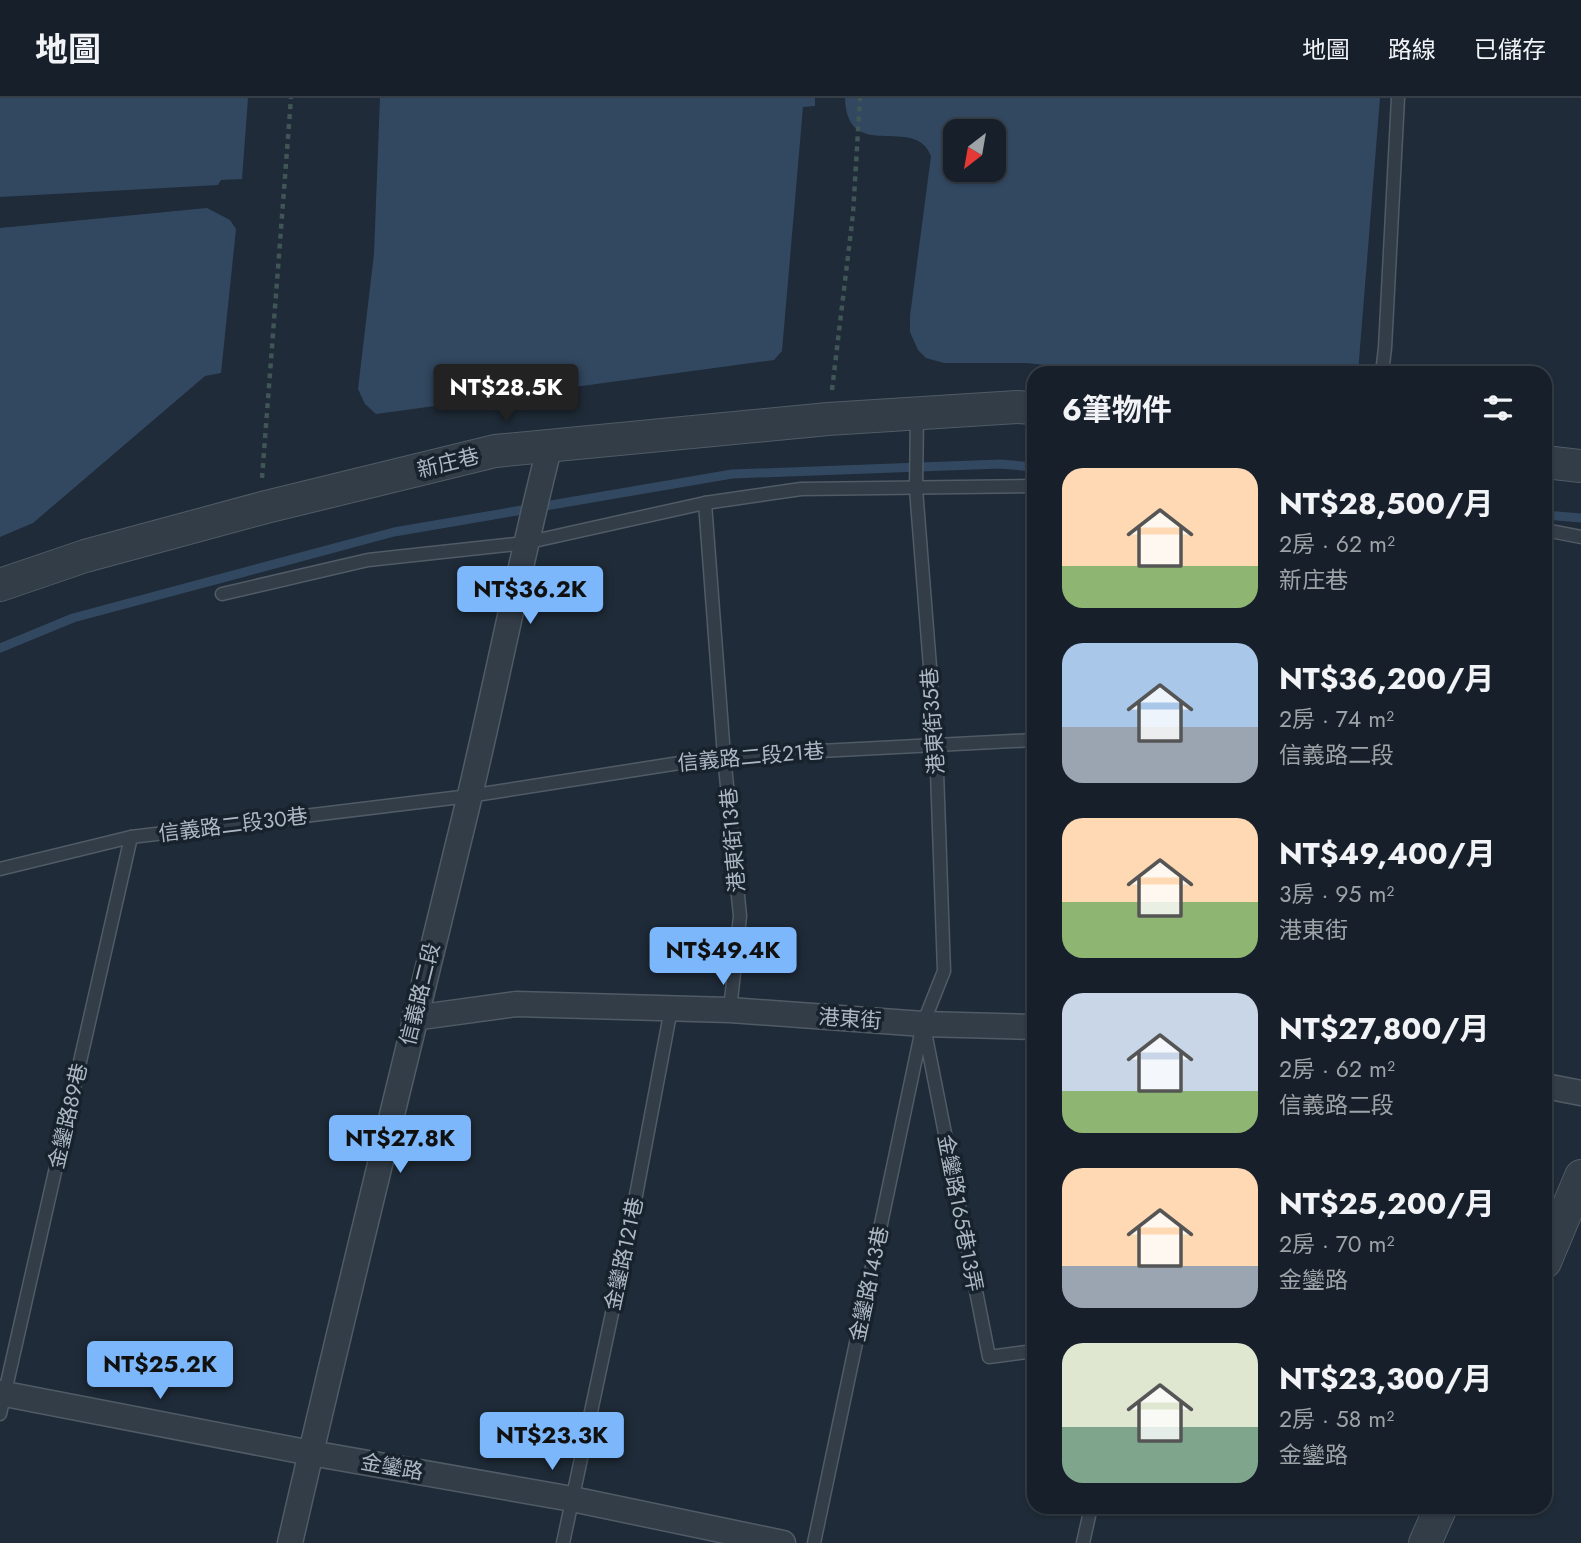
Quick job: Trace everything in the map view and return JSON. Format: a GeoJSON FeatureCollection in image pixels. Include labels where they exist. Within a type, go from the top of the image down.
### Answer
{"type":"FeatureCollection","features":[{"type":"Feature","properties":{"kind":"street","name":"新庄巷"},"geometry":{"type":"LineString","coordinates":[[0,585],[85,556],[495,451],[828,419],[1027,408]]}},
{"type":"Feature","properties":{"kind":"street","name":"信義路二段"},"geometry":{"type":"LineString","coordinates":[[290,1543],[414,1018],[470,796],[525,543],[550,445]]}},
{"type":"Feature","properties":{"kind":"street"},"geometry":{"type":"LineString","coordinates":[[1552,463],[1581,466]]}},
{"type":"Feature","properties":{"kind":"street","name":"港東街"},"geometry":{"type":"LineString","coordinates":[[414,1018],[516,1004],[730,1010],[923,1024],[1027,1027]]}},
{"type":"Feature","properties":{"kind":"street"},"geometry":{"type":"LineString","coordinates":[[1552,1087],[1581,1093]]}},
{"type":"Feature","properties":{"kind":"street"},"geometry":{"type":"LineString","coordinates":[[1552,1245],[1581,1176]]}},
{"type":"Feature","properties":{"kind":"street","name":"金鑾路"},"geometry":{"type":"LineString","coordinates":[[2,1401],[572,1499],[783,1543]]}},
{"type":"Feature","properties":{"kind":"street"},"geometry":{"type":"LineString","coordinates":[[1426,1543],[1438,1514]]}},
{"type":"Feature","properties":{"kind":"lane"},"geometry":{"type":"LineString","coordinates":[[1383,366],[1398,98]]}},
{"type":"Feature","properties":{"kind":"lane","name":"港東街35巷"},"geometry":{"type":"LineString","coordinates":[[917,413],[916,489],[936,743],[944,971],[923,1024]]}},
{"type":"Feature","properties":{"kind":"lane"},"geometry":{"type":"LineString","coordinates":[[222,594],[368,560],[525,543],[705,503],[801,489],[1027,486]]}},
{"type":"Feature","properties":{"kind":"lane","name":"港東街13巷"},"geometry":{"type":"LineString","coordinates":[[705,503],[724,756],[740,916],[730,1010]]}},
{"type":"Feature","properties":{"kind":"lane"},"geometry":{"type":"LineString","coordinates":[[1552,531],[1581,537]]}},
{"type":"Feature","properties":{"kind":"lane","name":"信義路二段21巷"},"geometry":{"type":"LineString","coordinates":[[470,796],[724,756],[1027,740]]}},
{"type":"Feature","properties":{"kind":"lane","name":"信義路二段30巷"},"geometry":{"type":"LineString","coordinates":[[0,869],[131,838],[470,796]]}},
{"type":"Feature","properties":{"kind":"lane","name":"金鑾路89巷"},"geometry":{"type":"LineString","coordinates":[[2,1401],[131,838]]}},
{"type":"Feature","properties":{"kind":"lane","name":"金鑾路121巷"},"geometry":{"type":"LineString","coordinates":[[563,1543],[627,1243],[671,1009]]}},
{"type":"Feature","properties":{"kind":"lane","name":"金鑾路165巷13弄"},"geometry":{"type":"LineString","coordinates":[[923,1024],[989,1357],[1027,1352]]}},
{"type":"Feature","properties":{"kind":"lane","name":"金鑾路143巷"},"geometry":{"type":"LineString","coordinates":[[814,1543],[923,1024]]}},
{"type":"Feature","properties":{"kind":"lane"},"geometry":{"type":"LineString","coordinates":[[1083,1543],[1089,1514]]}},
{"type":"Feature","properties":{"kind":"path"},"geometry":{"type":"LineString","coordinates":[[266,508],[261,486],[291,98]]}},
{"type":"Feature","properties":{"kind":"path"},"geometry":{"type":"LineString","coordinates":[[828,419],[853,214],[860,98]]}},
{"type":"Feature","properties":{"kind":"water"},"geometry":{"type":"Polygon","coordinates":[[[0,98],[248,98],[242,179],[221,180],[218,185],[0,197],[0,98]]]}},
{"type":"Feature","properties":{"kind":"water"},"geometry":{"type":"Polygon","coordinates":[[[380,98],[815,98],[815,106],[803,107],[782,351],[774,360],[376,414],[365,404],[358,389],[374,254],[380,98]]]}},
{"type":"Feature","properties":{"kind":"water"},"geometry":{"type":"Polygon","coordinates":[[[845,98],[1380,98],[1359,366],[1055,366],[1026,363],[944,363],[926,358],[918,350],[910,332],[910,316],[931,156],[923,144],[911,138],[869,134],[857,129],[849,118],[845,98]]]}},
{"type":"Feature","properties":{"kind":"water"},"geometry":{"type":"Polygon","coordinates":[[[207,208],[230,220],[236,229],[221,373],[205,376],[33,523],[0,537],[0,228],[207,208]]]}},
{"type":"Feature","properties":{"kind":"waterway"},"geometry":{"type":"LineString","coordinates":[[0,648],[73,618],[394,532],[732,474],[1000,464],[1027,466]]}},
{"type":"Feature","properties":{"kind":"waterway"},"geometry":{"type":"LineString","coordinates":[[1552,516],[1581,518]]}}]}
